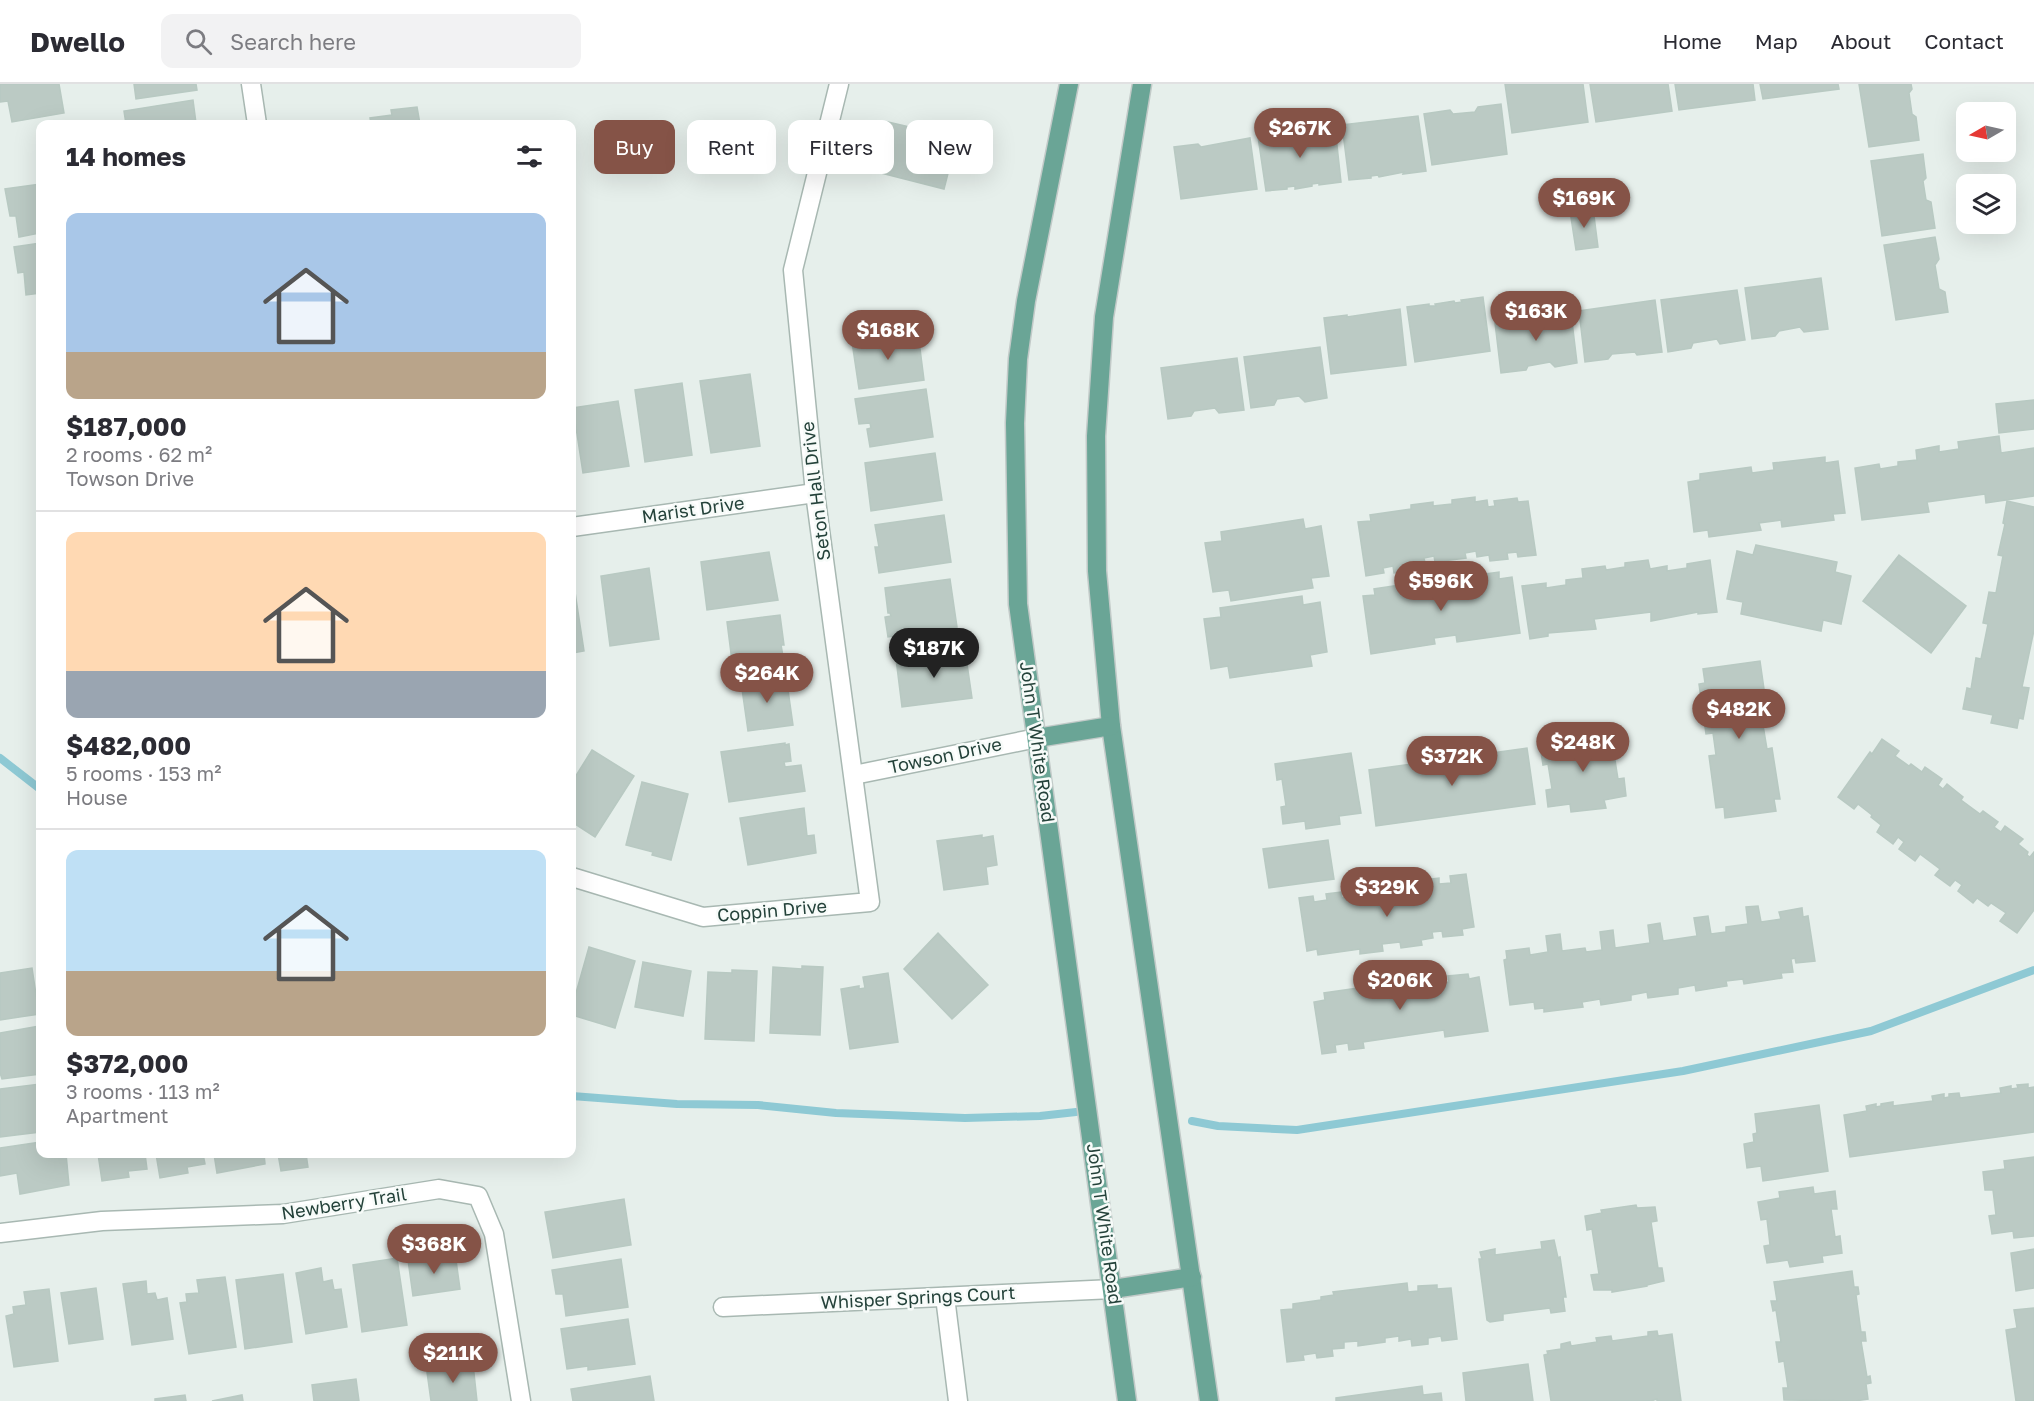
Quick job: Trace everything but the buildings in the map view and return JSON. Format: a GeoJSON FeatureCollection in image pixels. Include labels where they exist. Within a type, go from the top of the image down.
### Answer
{"type":"FeatureCollection","features":[{"type":"Feature","properties":{"kind":"main road","name":"John T White Road"},"geometry":{"type":"LineString","coordinates":[[1069,84],[1026,301],[1017,370],[1015,423],[1018,604],[1127,1401]]}},
{"type":"Feature","properties":{"kind":"main road"},"geometry":{"type":"LineString","coordinates":[[1142,84],[1104,317],[1096,436],[1097,571],[1111,726],[1209,1401]]}},
{"type":"Feature","properties":{"kind":"main road"},"geometry":{"type":"LineString","coordinates":[[1037,738],[1111,726]]}},
{"type":"Feature","properties":{"kind":"main road"},"geometry":{"type":"LineString","coordinates":[[1113,1289],[1192,1277]]}},
{"type":"Feature","properties":{"kind":"street"},"geometry":{"type":"LineString","coordinates":[[251,84],[256,120]]}},
{"type":"Feature","properties":{"kind":"street","name":"Seton Hall Drive"},"geometry":{"type":"LineString","coordinates":[[839,84],[793,270],[815,493],[870,902]]}},
{"type":"Feature","properties":{"kind":"street","name":"Marist Drive"},"geometry":{"type":"LineString","coordinates":[[576,526],[815,493]]}},
{"type":"Feature","properties":{"kind":"street","name":"Towson Drive"},"geometry":{"type":"LineString","coordinates":[[854,775],[1037,738]]}},
{"type":"Feature","properties":{"kind":"street","name":"Coppin Drive"},"geometry":{"type":"LineString","coordinates":[[576,878],[703,917],[870,902]]}},
{"type":"Feature","properties":{"kind":"street","name":"Newberry Trail"},"geometry":{"type":"LineString","coordinates":[[0,1233],[102,1221],[283,1214],[439,1189],[478,1196],[494,1234],[522,1401]]}},
{"type":"Feature","properties":{"kind":"street","name":"Whisper Springs Court"},"geometry":{"type":"LineString","coordinates":[[723,1307],[1113,1289]]}},
{"type":"Feature","properties":{"kind":"street"},"geometry":{"type":"LineString","coordinates":[[945,1297],[957,1401]]}},
{"type":"Feature","properties":{"kind":"waterway"},"geometry":{"type":"LineString","coordinates":[[0,758],[36,786]]}},
{"type":"Feature","properties":{"kind":"waterway"},"geometry":{"type":"LineString","coordinates":[[1192,1121],[1218,1126],[1297,1130],[1683,1071],[1871,1031],[2034,970]]}},
{"type":"Feature","properties":{"kind":"waterway"},"geometry":{"type":"LineString","coordinates":[[576,1096],[677,1104],[758,1105],[836,1113],[965,1118],[1040,1116],[1076,1112]]}}]}
